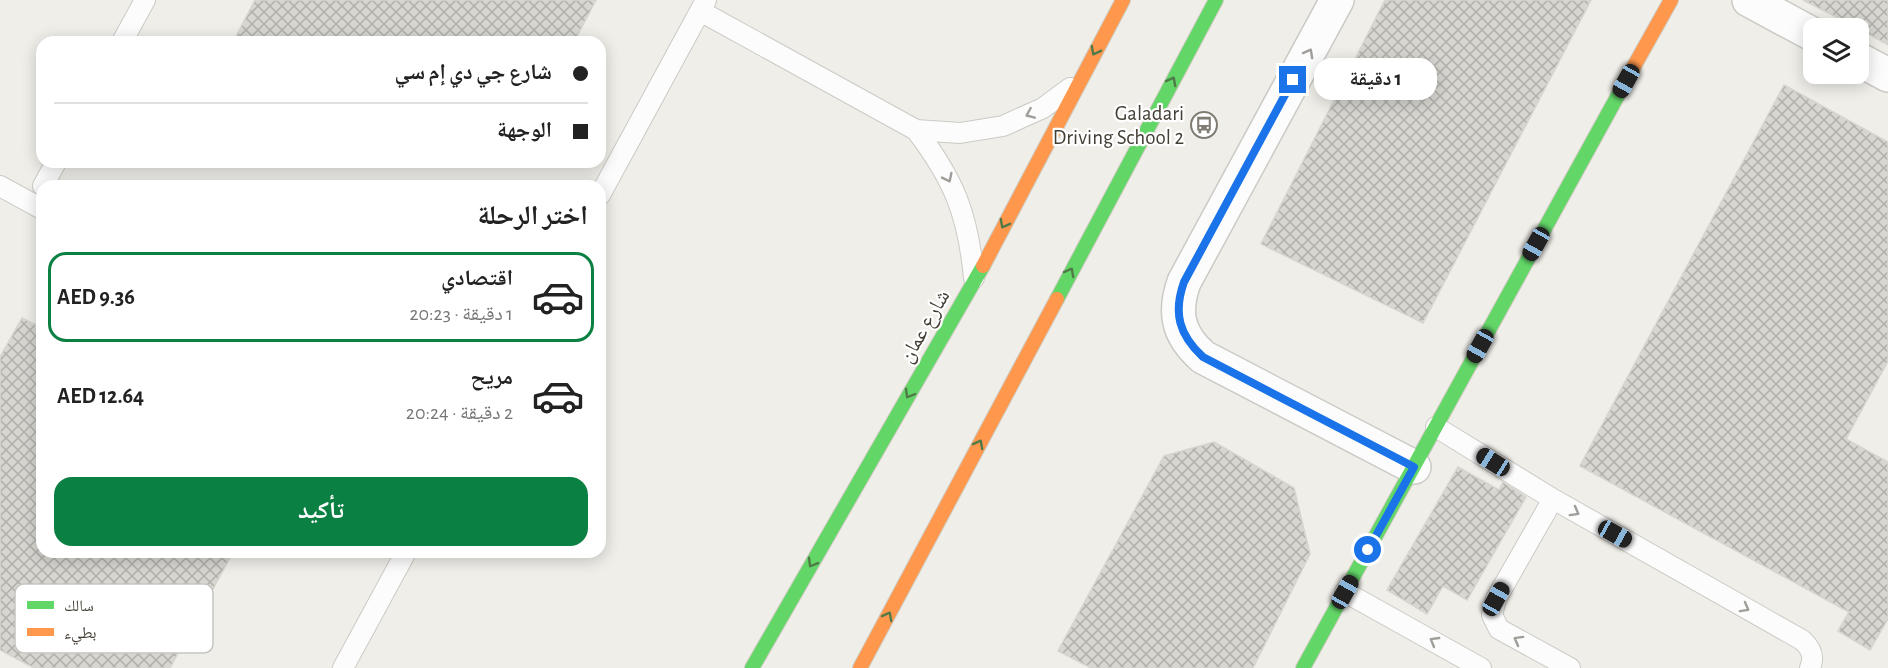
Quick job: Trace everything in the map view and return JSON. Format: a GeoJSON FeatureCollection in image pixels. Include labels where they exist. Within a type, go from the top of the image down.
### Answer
{"type":"FeatureCollection","features":[{"type":"Feature","properties":{"kind":"main road","name":"شارع عمان"},"geometry":{"type":"LineString","coordinates":[[752,668],[974,282],[1123,0]]}},
{"type":"Feature","properties":{"kind":"main road"},"geometry":{"type":"LineString","coordinates":[[860,668],[1216,0]]}},
{"type":"Feature","properties":{"kind":"main road"},"geometry":{"type":"LineString","coordinates":[[1303,668],[1671,0]]}},
{"type":"Feature","properties":{"kind":"street"},"geometry":{"type":"LineString","coordinates":[[1337,0],[1184,282],[1178,297],[1177,315],[1181,331],[1191,346],[1203,357],[1414,467]]}},
{"type":"Feature","properties":{"kind":"street"},"geometry":{"type":"LineString","coordinates":[[1749,0],[1803,29]]}},
{"type":"Feature","properties":{"kind":"street"},"geometry":{"type":"LineString","coordinates":[[1869,65],[1888,75]]}},
{"type":"Feature","properties":{"kind":"lane"},"geometry":{"type":"LineString","coordinates":[[125,36],[145,0]]}},
{"type":"Feature","properties":{"kind":"lane"},"geometry":{"type":"LineString","coordinates":[[606,184],[703,6],[916,130],[941,163],[959,200],[970,240],[974,282]]}},
{"type":"Feature","properties":{"kind":"lane"},"geometry":{"type":"LineString","coordinates":[[916,130],[960,133],[1003,126],[1043,108],[1078,82]]}},
{"type":"Feature","properties":{"kind":"lane"},"geometry":{"type":"LineString","coordinates":[[0,186],[36,196]]}},
{"type":"Feature","properties":{"kind":"lane"},"geometry":{"type":"LineString","coordinates":[[1436,427],[1553,499],[1802,640],[1809,646],[1813,655],[1810,668]]}},
{"type":"Feature","properties":{"kind":"lane"},"geometry":{"type":"LineString","coordinates":[[1553,499],[1496,599],[1492,615],[1499,629],[1570,668]]}},
{"type":"Feature","properties":{"kind":"lane"},"geometry":{"type":"LineString","coordinates":[[344,668],[403,558]]}},
{"type":"Feature","properties":{"kind":"lane"},"geometry":{"type":"LineString","coordinates":[[1345,592],[1481,668]]}},
{"type":"Feature","properties":{"kind":"building"},"geometry":{"type":"Polygon","coordinates":[[[255,0],[596,0],[577,36],[236,36],[255,0]]]}},
{"type":"Feature","properties":{"kind":"building"},"geometry":{"type":"Polygon","coordinates":[[[1385,0],[1591,0],[1423,323],[1261,244],[1385,0]]]}},
{"type":"Feature","properties":{"kind":"building"},"geometry":{"type":"Polygon","coordinates":[[[1803,0],[1888,0],[1888,45],[1869,34],[1869,18],[1838,18],[1803,0]]]}},
{"type":"Feature","properties":{"kind":"building"},"geometry":{"type":"Polygon","coordinates":[[[1784,85],[1888,142],[1888,361],[1846,439],[1888,462],[1888,619],[1870,650],[1838,631],[1849,612],[1580,466],[1784,85]]]}},
{"type":"Feature","properties":{"kind":"building"},"geometry":{"type":"Polygon","coordinates":[[[22,318],[36,325],[36,558],[230,558],[213,589],[213,584],[15,584],[15,653],[178,653],[170,668],[34,668],[0,650],[0,357],[22,318]]]}},
{"type":"Feature","properties":{"kind":"building"},"geometry":{"type":"Polygon","coordinates":[[[1214,442],[1294,488],[1310,554],[1253,668],[1091,668],[1058,651],[1164,456],[1214,442]]]}},
{"type":"Feature","properties":{"kind":"building"},"geometry":{"type":"Polygon","coordinates":[[[1458,467],[1499,490],[1503,482],[1526,497],[1467,600],[1443,586],[1427,614],[1387,590],[1458,467]]]}},
{"type":"Feature","properties":{"kind":"traffic: fast"},"geometry":{"type":"LineString","coordinates":[[1057,299],[1216,0]]}},
{"type":"Feature","properties":{"kind":"traffic: fast"},"geometry":{"type":"LineString","coordinates":[[1303,668],[1633,68]]}},
{"type":"Feature","properties":{"kind":"traffic: fast"},"geometry":{"type":"LineString","coordinates":[[752,668],[983,266]]}},
{"type":"Feature","properties":{"kind":"traffic: slow"},"geometry":{"type":"LineString","coordinates":[[983,266],[1123,0]]}},
{"type":"Feature","properties":{"kind":"traffic: slow"},"geometry":{"type":"LineString","coordinates":[[1633,68],[1671,0]]}},
{"type":"Feature","properties":{"kind":"traffic: slow"},"geometry":{"type":"LineString","coordinates":[[860,668],[1057,299]]}},
{"type":"Feature","properties":{"kind":"place","name":"Galadari Driving School 2"},"geometry":{"type":"Point","coordinates":[1204,125]}},
{"type":"Feature","properties":{"kind":"route"},"geometry":{"type":"LineString","coordinates":[[1293,80],[1184,282],[1178,297],[1177,315],[1181,331],[1191,346],[1203,357],[1414,467],[1368,550]]}}]}
